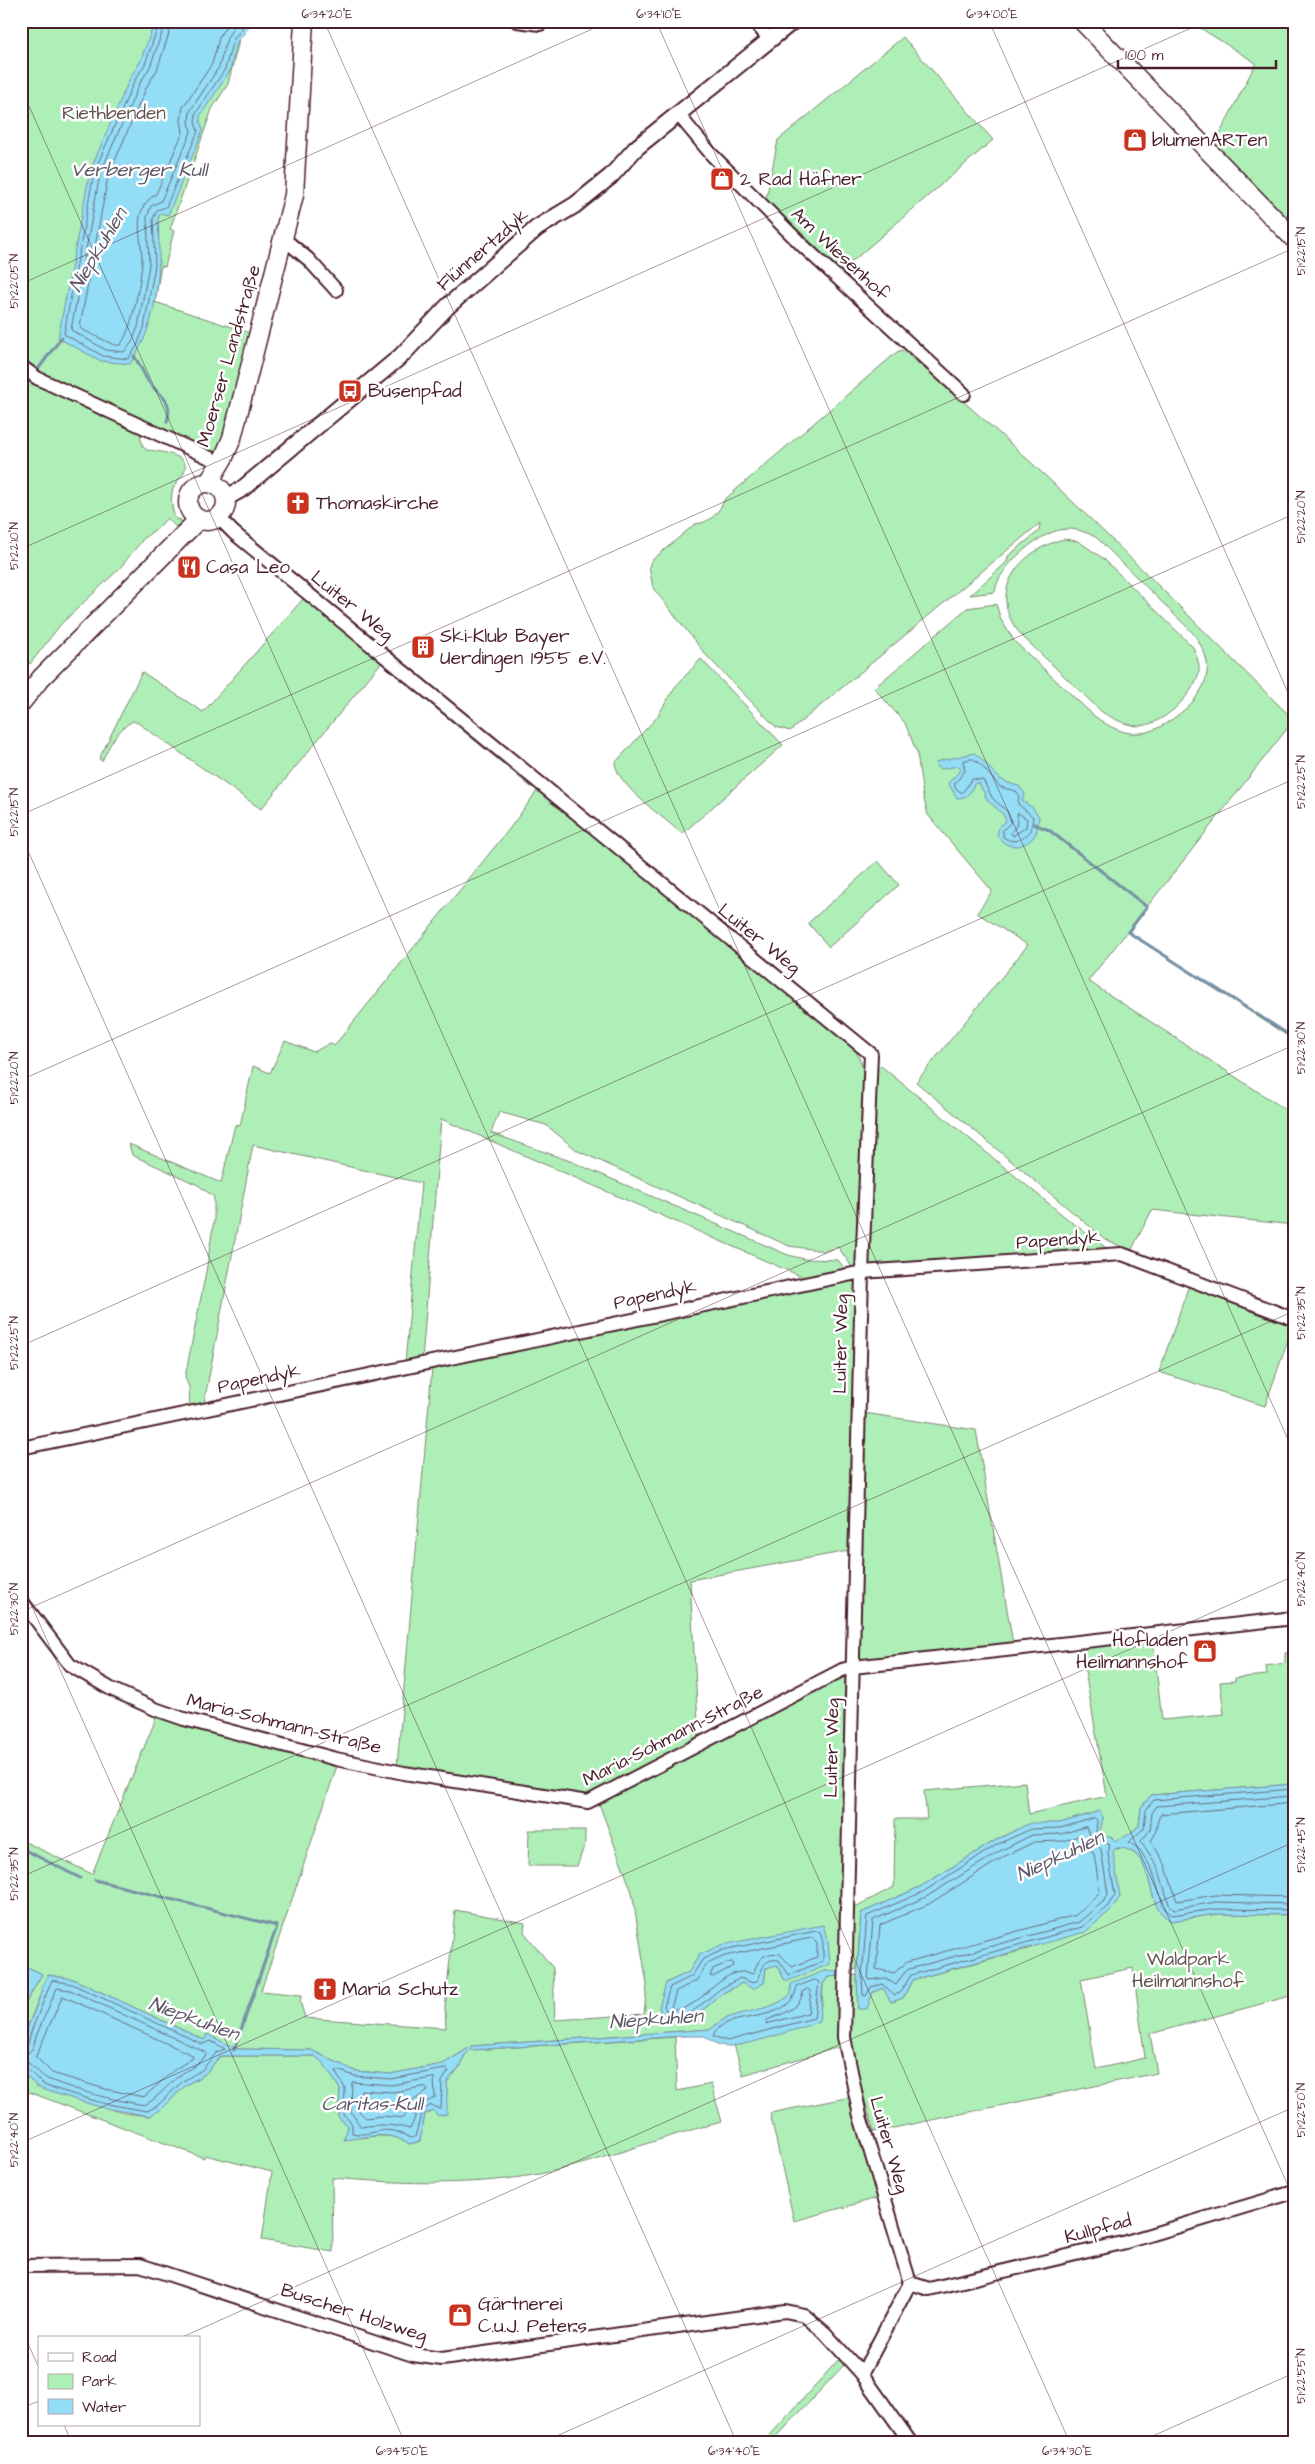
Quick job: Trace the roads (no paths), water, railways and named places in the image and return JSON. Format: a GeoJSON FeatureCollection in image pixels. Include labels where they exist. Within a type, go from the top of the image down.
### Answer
{"type":"FeatureCollection","features":[{"type":"Feature","properties":{"kind":"main road","name":"Moerser Landstraße"},"geometry":{"type":"LineString","coordinates":[[209,482],[229,448],[238,419],[294,195],[304,21]]}},
{"type":"Feature","properties":{"kind":"main road"},"geometry":{"type":"LineString","coordinates":[[1082,21],[1293,237]]}},
{"type":"Feature","properties":{"kind":"main road"},"geometry":{"type":"LineString","coordinates":[[209,482],[220,487],[226,498],[226,509],[219,518],[209,521],[199,519],[189,507],[189,496],[195,487],[209,482]]}},
{"type":"Feature","properties":{"kind":"main road"},"geometry":{"type":"LineString","coordinates":[[21,703],[41,678],[199,519]]}},
{"type":"Feature","properties":{"kind":"street"},"geometry":{"type":"LineString","coordinates":[[517,21],[540,24],[544,21]]}},
{"type":"Feature","properties":{"kind":"street"},"geometry":{"type":"LineString","coordinates":[[754,21],[770,40]]}},
{"type":"Feature","properties":{"kind":"street","name":"Flünnertzdyk"},"geometry":{"type":"LineString","coordinates":[[226,498],[242,489],[401,356],[462,294],[537,228],[569,210],[611,176],[636,148],[677,113],[793,21]]}},
{"type":"Feature","properties":{"kind":"street","name":"Am Wiesenhof"},"geometry":{"type":"LineString","coordinates":[[677,113],[712,156],[803,246],[964,394]]}},
{"type":"Feature","properties":{"kind":"street"},"geometry":{"type":"LineString","coordinates":[[284,239],[308,259],[336,290]]}},
{"type":"Feature","properties":{"kind":"street"},"geometry":{"type":"LineString","coordinates":[[29,373],[221,463]]}},
{"type":"Feature","properties":{"kind":"street","name":"Luiter Weg"},"geometry":{"type":"LineString","coordinates":[[219,518],[234,533],[871,1054],[862,1272],[844,2037],[860,2116],[910,2283]]}},
{"type":"Feature","properties":{"kind":"street","name":"Papendyk"},"geometry":{"type":"LineString","coordinates":[[21,1448],[862,1272],[1122,1254],[1294,1319]]}},
{"type":"Feature","properties":{"kind":"street","name":"Maria-Sohmann-Straße"},"geometry":{"type":"LineString","coordinates":[[21,1600],[70,1665],[111,1690],[155,1709],[184,1719],[404,1774],[588,1802],[842,1670],[853,1667],[1294,1618]]}},
{"type":"Feature","properties":{"kind":"street","name":"Kullpfad"},"geometry":{"type":"LineString","coordinates":[[910,2283],[929,2289],[1082,2254],[1294,2192]]}},
{"type":"Feature","properties":{"kind":"street","name":"Buscher Holzweg"},"geometry":{"type":"LineString","coordinates":[[21,2266],[140,2264],[413,2355],[442,2358],[785,2311],[804,2315],[825,2333],[862,2374]]}},
{"type":"Feature","properties":{"kind":"street"},"geometry":{"type":"LineString","coordinates":[[910,2283],[862,2374],[911,2443]]}},
{"type":"Feature","properties":{"kind":"water","name":"Verberger Kull"},"geometry":{"type":"Polygon","coordinates":[[[155,21],[249,21],[248,28],[237,42],[230,71],[200,116],[203,130],[168,215],[160,213],[158,220],[159,257],[156,295],[147,331],[140,348],[130,364],[101,361],[58,338],[90,171],[130,78],[140,62],[155,21]]]}},
{"type":"Feature","properties":{"kind":"water"},"geometry":{"type":"Polygon","coordinates":[[[974,753],[998,777],[1019,786],[1025,794],[1022,801],[1032,807],[1039,817],[1036,833],[1028,842],[1016,846],[1005,844],[997,835],[999,827],[1006,821],[1003,814],[988,801],[979,783],[975,783],[967,796],[957,798],[948,783],[961,770],[959,766],[940,769],[937,767],[936,763],[939,761],[974,753]]]}},
{"type":"Feature","properties":{"kind":"water"},"geometry":{"type":"Polygon","coordinates":[[[1294,1784],[1294,1915],[1216,1914],[1171,1921],[1159,1910],[1142,1861],[1136,1854],[1127,1849],[1116,1848],[1113,1852],[1120,1897],[1111,1910],[1085,1932],[912,1980],[903,1998],[891,2002],[883,1988],[873,1992],[867,2009],[858,2009],[857,1975],[861,1913],[920,1887],[996,1840],[1030,1823],[1060,1823],[1100,1811],[1103,1818],[1100,1831],[1104,1837],[1111,1837],[1115,1841],[1128,1835],[1139,1826],[1141,1808],[1151,1795],[1294,1784]]]}},
{"type":"Feature","properties":{"kind":"water"},"geometry":{"type":"Polygon","coordinates":[[[823,1925],[828,1942],[830,1964],[788,1981],[784,1979],[777,1965],[766,1968],[764,1983],[753,1989],[742,1983],[723,1993],[693,2018],[665,2022],[659,2007],[666,1983],[689,1972],[699,1955],[721,1945],[823,1925]]]}},
{"type":"Feature","properties":{"kind":"water"},"geometry":{"type":"Polygon","coordinates":[[[21,1964],[42,1974],[21,2011],[21,1964]]]}},
{"type":"Feature","properties":{"kind":"water","name":"Caritas-Kull"},"geometry":{"type":"Polygon","coordinates":[[[824,1971],[839,1971],[839,1976],[828,1977],[823,1984],[819,2022],[744,2044],[725,2046],[709,2040],[705,2036],[683,2036],[470,2050],[465,2055],[462,2064],[447,2082],[447,2114],[438,2116],[432,2110],[425,2114],[420,2141],[410,2144],[394,2137],[386,2136],[370,2136],[344,2140],[348,2126],[339,2118],[340,2089],[324,2064],[315,2056],[220,2056],[205,2074],[186,2085],[160,2110],[149,2116],[100,2107],[44,2090],[36,2086],[21,2070],[26,2031],[43,1990],[41,1989],[47,1975],[73,1979],[204,2040],[207,2034],[237,2049],[311,2050],[355,2071],[390,2074],[443,2064],[472,2046],[711,2029],[719,2022],[728,2018],[782,2001],[791,1994],[791,1984],[824,1971]]]}},
{"type":"Feature","properties":{"kind":"waterway","name":"Niepkuhlen"},"geometry":{"type":"LineString","coordinates":[[36,372],[62,337]]}},
{"type":"Feature","properties":{"kind":"waterway"},"geometry":{"type":"LineString","coordinates":[[134,356],[148,381],[167,403],[169,408],[167,422]]}},
{"type":"Feature","properties":{"kind":"waterway","name":"Niepkuhlen"},"geometry":{"type":"LineString","coordinates":[[21,391],[32,377]]}},
{"type":"Feature","properties":{"kind":"waterway"},"geometry":{"type":"LineString","coordinates":[[1034,824],[1049,830],[1147,907],[1128,932],[1294,1038]]}},
{"type":"Feature","properties":{"kind":"waterway"},"geometry":{"type":"LineString","coordinates":[[21,1848],[80,1878]]}},
{"type":"Feature","properties":{"kind":"waterway"},"geometry":{"type":"LineString","coordinates":[[95,1880],[277,1926],[234,2050]]}},
{"type":"Feature","properties":{"kind":"place","name":"blumenARTen"},"geometry":{"type":"Point","coordinates":[1135,140]}},
{"type":"Feature","properties":{"kind":"place","name":"2 Rad Häfner"},"geometry":{"type":"Point","coordinates":[722,179]}},
{"type":"Feature","properties":{"kind":"place","name":"Busenpfad"},"geometry":{"type":"Point","coordinates":[350,391]}},
{"type":"Feature","properties":{"kind":"place","name":"Thomaskirche"},"geometry":{"type":"Point","coordinates":[298,503]}},
{"type":"Feature","properties":{"kind":"place","name":"Casa Leo"},"geometry":{"type":"Point","coordinates":[189,567]}},
{"type":"Feature","properties":{"kind":"place","name":"Ski-Klub Bayer Uerdingen 1955 e.V."},"geometry":{"type":"Point","coordinates":[423,647]}},
{"type":"Feature","properties":{"kind":"place","name":"Hofladen Heilmannshof"},"geometry":{"type":"Point","coordinates":[1205,1651]}},
{"type":"Feature","properties":{"kind":"place","name":"Maria Schutz"},"geometry":{"type":"Point","coordinates":[325,1989]}},
{"type":"Feature","properties":{"kind":"place","name":"Gärtnerei C.u.J. Peters"},"geometry":{"type":"Point","coordinates":[460,2315]}},
{"type":"Feature","properties":{"kind":"park label","name":"Riethbenden"},"geometry":{"type":"Point","coordinates":[114,113]}},
{"type":"Feature","properties":{"kind":"park label","name":"Waldpark Heilmannshof"},"geometry":{"type":"Point","coordinates":[1188,1970]}}]}
